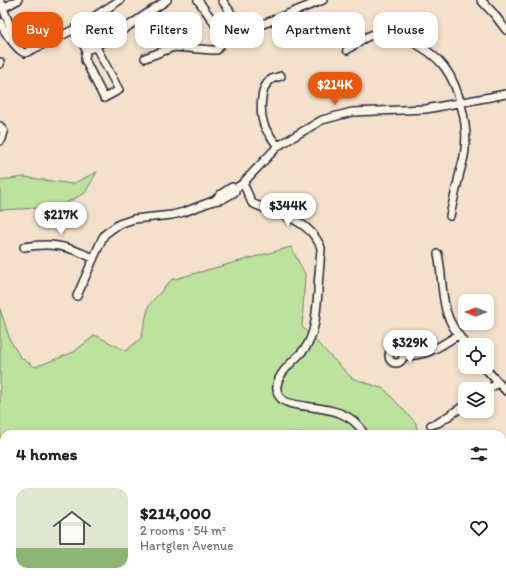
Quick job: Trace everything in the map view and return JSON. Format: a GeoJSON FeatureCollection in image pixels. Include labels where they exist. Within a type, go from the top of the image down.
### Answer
{"type":"FeatureCollection","features":[{"type":"Feature","properties":{"kind":"street"},"geometry":{"type":"LineString","coordinates":[[0,0],[11,29],[10,38]]}},
{"type":"Feature","properties":{"kind":"street"},"geometry":{"type":"LineString","coordinates":[[3,11],[18,0]]}},
{"type":"Feature","properties":{"kind":"street"},"geometry":{"type":"LineString","coordinates":[[101,12],[120,0]]}},
{"type":"Feature","properties":{"kind":"street"},"geometry":{"type":"LineString","coordinates":[[127,27],[166,0]]}},
{"type":"Feature","properties":{"kind":"street"},"geometry":{"type":"LineString","coordinates":[[145,58],[174,47],[212,50],[219,48],[221,45],[221,36],[198,0]]}},
{"type":"Feature","properties":{"kind":"street"},"geometry":{"type":"LineString","coordinates":[[222,0],[243,30],[248,30],[323,0]]}},
{"type":"Feature","properties":{"kind":"street"},"geometry":{"type":"LineString","coordinates":[[481,0],[506,30]]}},
{"type":"Feature","properties":{"kind":"street"},"geometry":{"type":"LineString","coordinates":[[0,22],[4,32],[17,49],[20,52],[25,53],[71,31]]}},
{"type":"Feature","properties":{"kind":"street"},"geometry":{"type":"LineString","coordinates":[[347,50],[362,38],[381,33],[395,36],[415,44],[432,55],[448,70],[457,88],[465,122],[465,149],[450,216]]}},
{"type":"Feature","properties":{"kind":"street"},"geometry":{"type":"LineString","coordinates":[[93,48],[86,50],[85,60],[104,98],[119,90],[97,48]]}},
{"type":"Feature","properties":{"kind":"street"},"geometry":{"type":"LineString","coordinates":[[278,146],[264,124],[261,107],[263,92],[268,82],[281,76]]}},
{"type":"Feature","properties":{"kind":"street"},"geometry":{"type":"LineString","coordinates":[[77,296],[99,244],[105,234],[124,221],[177,214],[200,207],[213,201],[221,194],[232,188],[235,189],[243,183],[278,146],[322,120],[344,114],[365,111],[417,110],[506,94]]}},
{"type":"Feature","properties":{"kind":"street"},"geometry":{"type":"LineString","coordinates":[[0,126],[4,132],[2,139],[0,140]]}},
{"type":"Feature","properties":{"kind":"street"},"geometry":{"type":"LineString","coordinates":[[243,183],[248,192],[252,194],[258,206],[289,217],[300,223],[310,230],[321,247],[317,302],[312,334],[305,348],[285,368],[278,382],[278,394],[281,400],[288,404],[332,410],[341,413],[351,418],[361,430]]}},
{"type":"Feature","properties":{"kind":"street"},"geometry":{"type":"LineString","coordinates":[[24,247],[42,245],[63,246],[93,258]]}},
{"type":"Feature","properties":{"kind":"street"},"geometry":{"type":"LineString","coordinates":[[438,254],[446,310],[451,323],[460,338]]}},
{"type":"Feature","properties":{"kind":"street"},"geometry":{"type":"LineString","coordinates":[[403,356],[425,354],[435,350],[458,335]]}},
{"type":"Feature","properties":{"kind":"street"},"geometry":{"type":"LineString","coordinates":[[490,374],[506,390]]}},
{"type":"Feature","properties":{"kind":"street"},"geometry":{"type":"LineString","coordinates":[[494,386],[498,383]]}},
{"type":"Feature","properties":{"kind":"street"},"geometry":{"type":"LineString","coordinates":[[431,425],[438,423],[458,410]]}},
{"type":"Feature","properties":{"kind":"green space"},"geometry":{"type":"Polygon","coordinates":[[[97,172],[85,193],[58,207],[0,210],[0,180],[24,177],[72,184],[97,172]]]}},
{"type":"Feature","properties":{"kind":"green space"},"geometry":{"type":"Polygon","coordinates":[[[291,247],[305,274],[302,327],[352,378],[384,389],[416,423],[417,430],[0,430],[0,309],[10,340],[20,357],[35,367],[74,352],[95,335],[126,351],[141,338],[149,305],[171,280],[291,247]]]}}]}
